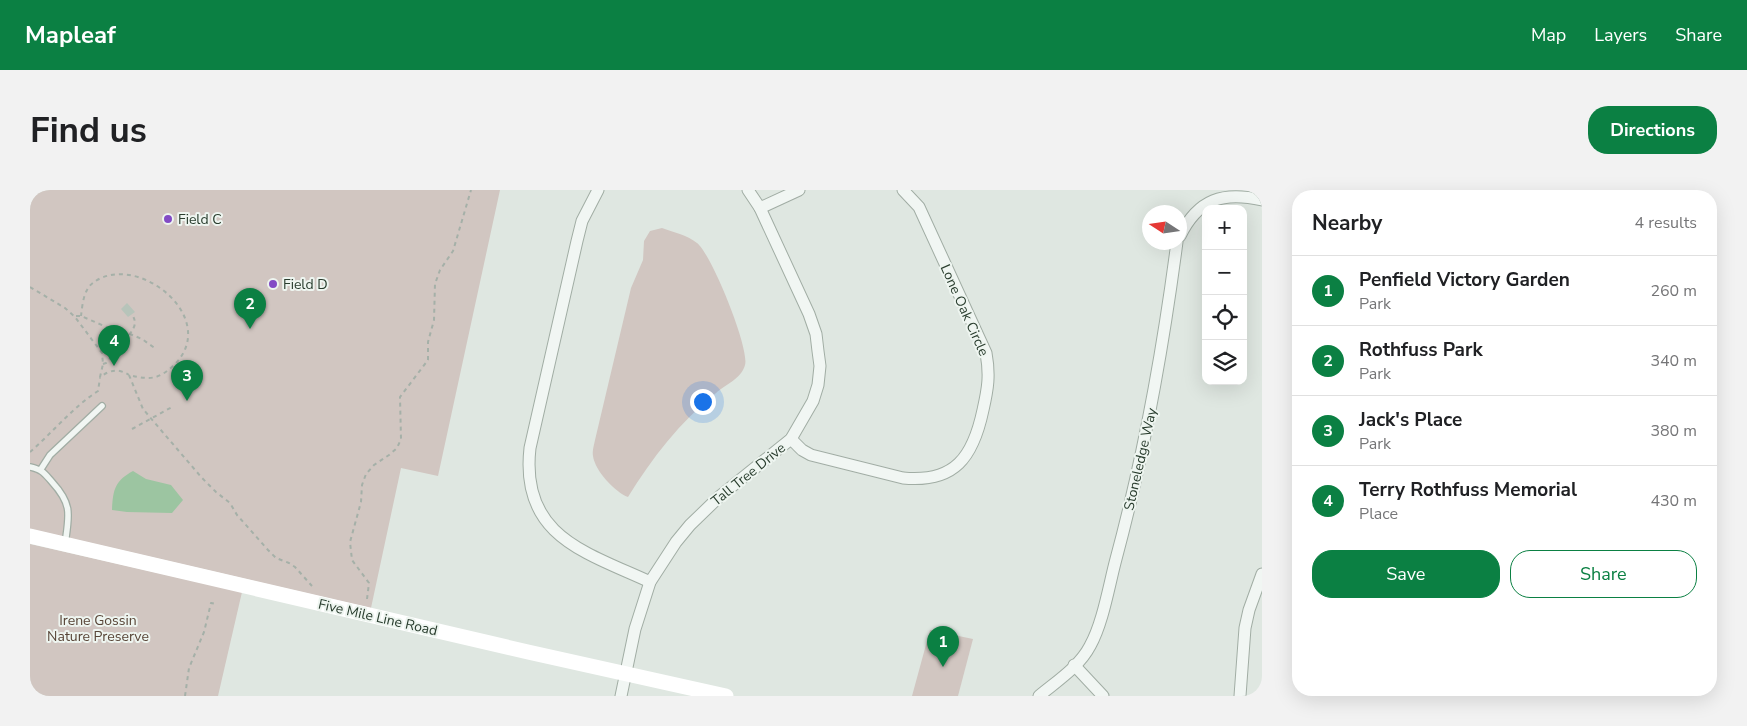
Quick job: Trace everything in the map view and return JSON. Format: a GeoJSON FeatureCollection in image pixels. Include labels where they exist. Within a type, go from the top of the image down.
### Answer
{"type":"FeatureCollection","features":[{"type":"Feature","properties":{"kind":"main road","name":"Five Mile Line Road"},"geometry":{"type":"LineString","coordinates":[[30,536],[726,696]]}},
{"type":"Feature","properties":{"kind":"street"},"geometry":{"type":"LineString","coordinates":[[598,190],[582,221],[530,448],[528,469],[534,498],[547,522],[556,532],[568,543],[650,582]]}},
{"type":"Feature","properties":{"kind":"street","name":"Tall Tree Drive"},"geometry":{"type":"LineString","coordinates":[[621,696],[635,629],[650,582],[676,542],[704,510],[791,439],[814,401],[820,366],[816,334],[809,314],[760,208],[748,190]]}},
{"type":"Feature","properties":{"kind":"street"},"geometry":{"type":"LineString","coordinates":[[760,208],[799,190]]}},
{"type":"Feature","properties":{"kind":"street","name":"Lone Oak Circle"},"geometry":{"type":"LineString","coordinates":[[791,439],[802,450],[823,459],[903,478],[916,479],[941,474],[953,468],[972,449],[980,424],[988,386],[989,376],[986,353],[919,207],[904,190]]}},
{"type":"Feature","properties":{"kind":"street"},"geometry":{"type":"LineString","coordinates":[[1187,224],[1192,215],[1202,206],[1214,200],[1228,196],[1241,196],[1262,200]]}},
{"type":"Feature","properties":{"kind":"street","name":"Stoneledge Way"},"geometry":{"type":"LineString","coordinates":[[1039,696],[1082,658],[1094,638],[1123,533],[1155,389],[1176,250]]}},
{"type":"Feature","properties":{"kind":"street"},"geometry":{"type":"LineString","coordinates":[[1240,696],[1245,628],[1258,594],[1262,574]]}},
{"type":"Feature","properties":{"kind":"street"},"geometry":{"type":"LineString","coordinates":[[1074,665],[1103,696]]}},
{"type":"Feature","properties":{"kind":"lane"},"geometry":{"type":"LineString","coordinates":[[41,469],[50,455],[102,406]]}},
{"type":"Feature","properties":{"kind":"lane"},"geometry":{"type":"LineString","coordinates":[[30,467],[41,469],[64,494],[69,516],[65,544]]}},
{"type":"Feature","properties":{"kind":"path"},"geometry":{"type":"LineString","coordinates":[[367,599],[369,583],[352,560],[350,542],[361,502],[362,484],[366,474],[374,465],[397,448],[401,439],[400,397],[428,360],[428,342],[434,320],[435,284],[440,270],[453,251],[471,190]]}},
{"type":"Feature","properties":{"kind":"path"},"geometry":{"type":"LineString","coordinates":[[81,316],[86,290],[93,282],[108,275],[126,274],[144,279],[164,291],[178,305],[188,326],[188,341],[182,356],[161,376],[154,378],[114,370],[100,377]]}},
{"type":"Feature","properties":{"kind":"path"},"geometry":{"type":"LineString","coordinates":[[30,287],[75,316],[102,353],[103,364],[98,391],[89,396],[46,439],[36,444],[30,452]]}},
{"type":"Feature","properties":{"kind":"path"},"geometry":{"type":"LineString","coordinates":[[103,364],[106,363],[130,334],[136,324],[132,314]]}},
{"type":"Feature","properties":{"kind":"path"},"geometry":{"type":"LineString","coordinates":[[75,316],[81,316],[116,331],[142,338],[156,349]]}},
{"type":"Feature","properties":{"kind":"path"},"geometry":{"type":"LineString","coordinates":[[129,374],[143,409],[202,478],[230,503],[237,515],[276,558],[295,567],[312,586]]}},
{"type":"Feature","properties":{"kind":"path"},"geometry":{"type":"LineString","coordinates":[[132,429],[172,407]]}},
{"type":"Feature","properties":{"kind":"path"},"geometry":{"type":"LineString","coordinates":[[185,696],[192,659],[204,632],[211,604],[216,604]]}},
{"type":"Feature","properties":{"kind":"green space"},"geometry":{"type":"Polygon","coordinates":[[[30,190],[500,190],[438,476],[401,468],[371,608],[30,529],[30,190]]]}},
{"type":"Feature","properties":{"kind":"green space"},"geometry":{"type":"Polygon","coordinates":[[[662,228],[689,238],[703,250],[720,282],[736,322],[742,341],[745,365],[737,377],[703,404],[679,428],[647,468],[628,497],[617,491],[597,468],[593,450],[631,288],[643,260],[644,241],[650,231],[662,228]]]}},
{"type":"Feature","properties":{"kind":"green space","name":"Irene Gossin Nature Preserve"},"geometry":{"type":"Polygon","coordinates":[[[30,544],[242,592],[218,696],[30,696],[30,544]]]}},
{"type":"Feature","properties":{"kind":"green space"},"geometry":{"type":"Polygon","coordinates":[[[930,630],[973,639],[958,696],[912,696],[930,630]]]}},
{"type":"Feature","properties":{"kind":"shaded area"},"geometry":{"type":"Polygon","coordinates":[[[133,471],[146,479],[171,485],[183,500],[172,513],[112,510],[116,486],[122,478],[133,471]]]}},
{"type":"Feature","properties":{"kind":"building"},"geometry":{"type":"Polygon","coordinates":[[[127,303],[135,312],[128,317],[121,309],[127,303]]]}},
{"type":"Feature","properties":{"kind":"place","name":"Field C"},"geometry":{"type":"Point","coordinates":[168,219]}},
{"type":"Feature","properties":{"kind":"place","name":"Field D"},"geometry":{"type":"Point","coordinates":[273,284]}},
{"type":"Feature","properties":{"kind":"place","name":"Rothfuss Park"},"geometry":{"type":"Point","coordinates":[250,329]}},
{"type":"Feature","properties":{"kind":"place","name":"Terry Rothfuss Memorial"},"geometry":{"type":"Point","coordinates":[114,366]}},
{"type":"Feature","properties":{"kind":"place","name":"Jack's Place"},"geometry":{"type":"Point","coordinates":[187,401]}},
{"type":"Feature","properties":{"kind":"place","name":"Penfield Victory Garden"},"geometry":{"type":"Point","coordinates":[943,667]}}]}
